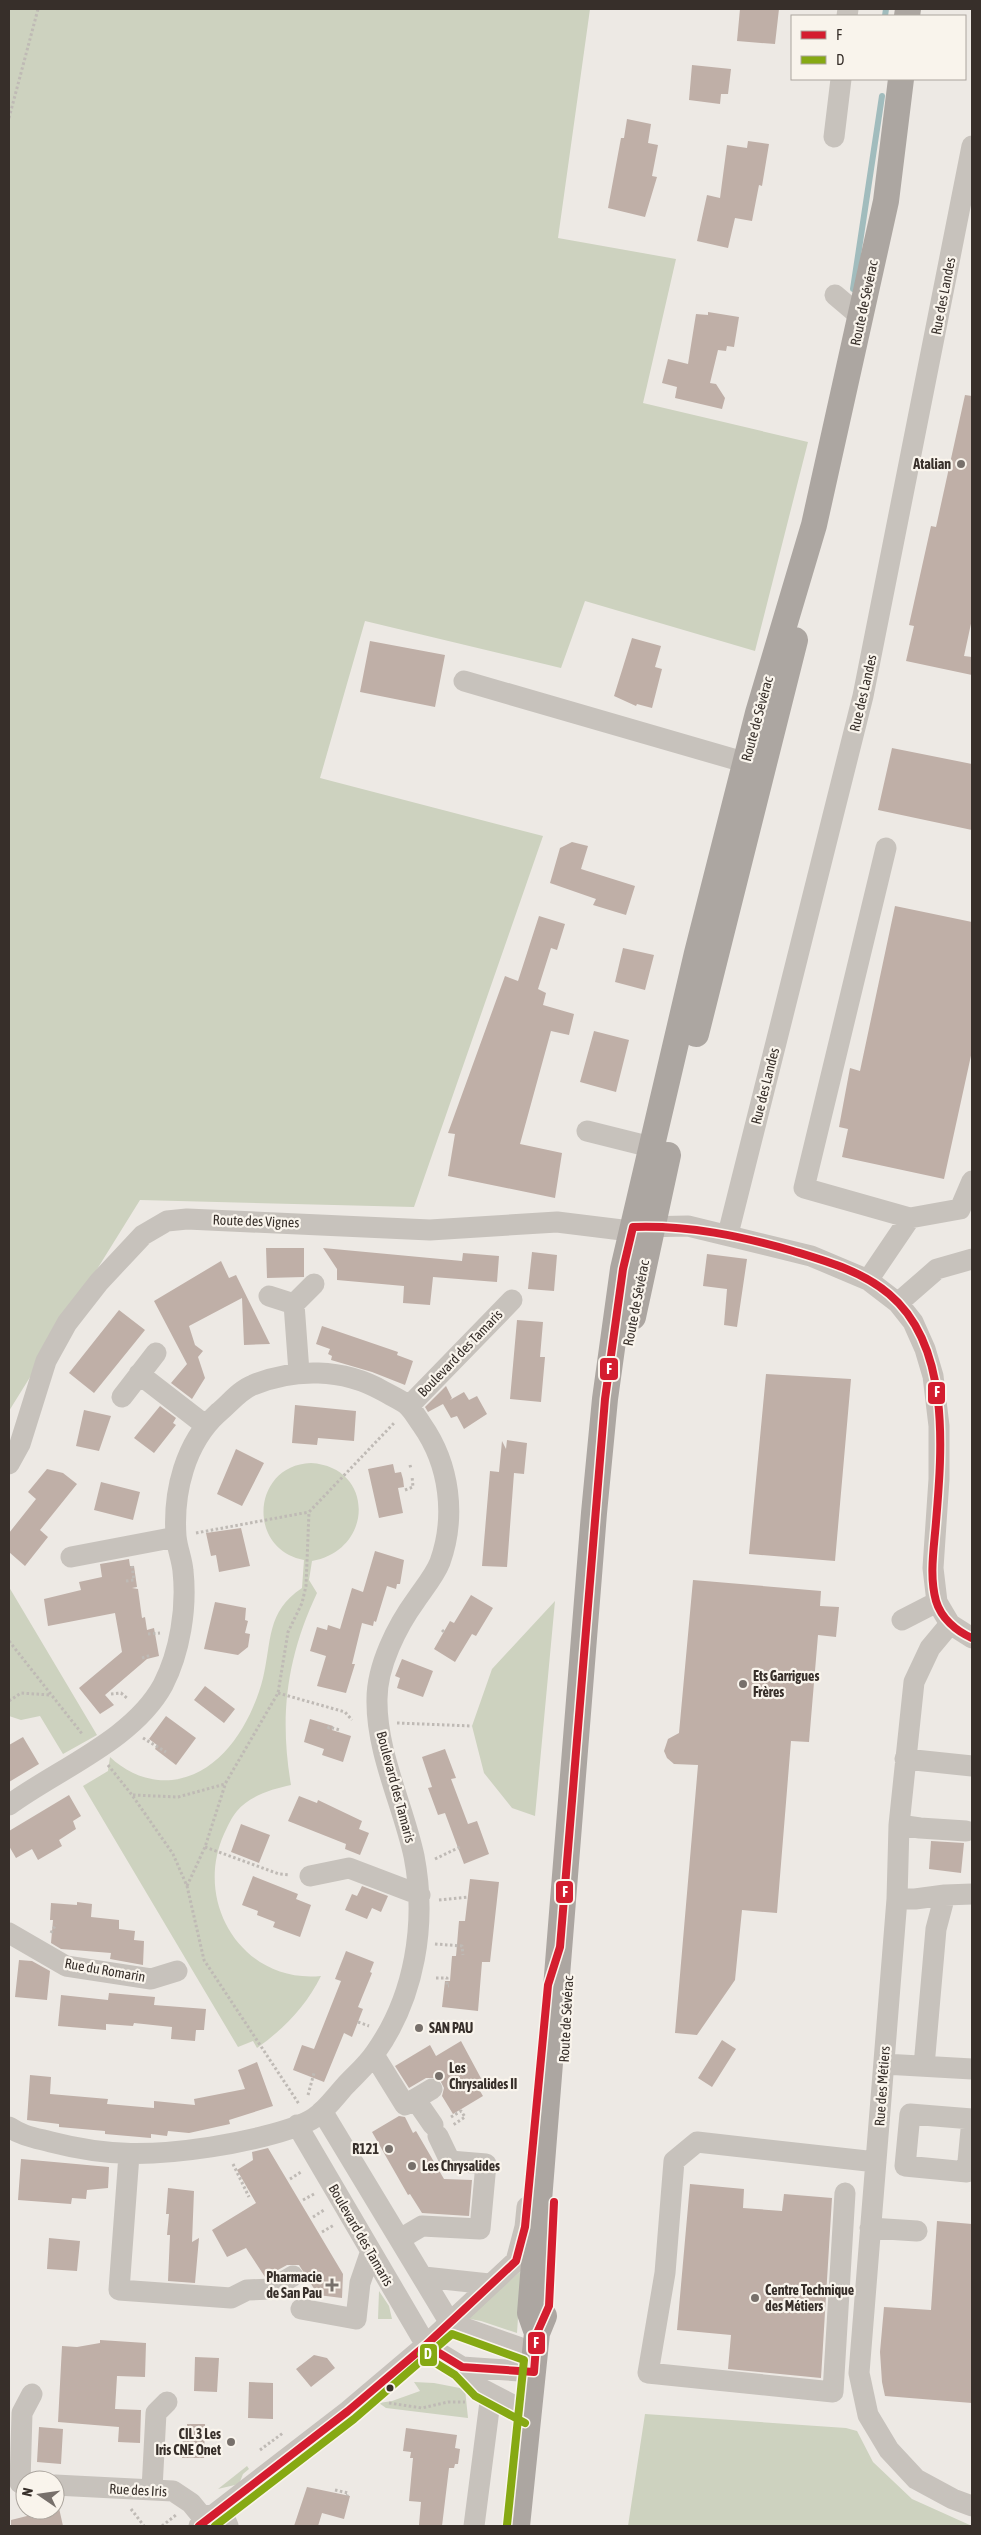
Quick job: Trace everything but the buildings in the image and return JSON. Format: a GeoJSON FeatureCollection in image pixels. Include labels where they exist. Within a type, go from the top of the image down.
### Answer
{"type":"FeatureCollection","features":[{"type":"Feature","properties":{"kind":"main road","name":"Route de Sévérac"},"geometry":{"type":"LineString","coordinates":[[754,765],[767,677],[814,525],[886,201],[901,80]]}},
{"type":"Feature","properties":{"kind":"main road","name":"Route de Sévérac"},"geometry":{"type":"LineString","coordinates":[[535,2353],[549,2306],[571,1935],[598,1565],[608,1470],[629,1339],[642,1227],[655,1148],[718,910],[765,715]]}},
{"type":"Feature","properties":{"kind":"main road","name":"Route de Sévérac"},"geometry":{"type":"LineString","coordinates":[[518,2526],[535,2353],[530,2313],[605,1399],[623,1269],[642,1227],[688,1068],[718,910]]}},
{"type":"Feature","properties":{"kind":"street"},"geometry":{"type":"LineString","coordinates":[[834,137],[841,80]]}},
{"type":"Feature","properties":{"kind":"street","name":"Rue des Landes"},"geometry":{"type":"LineString","coordinates":[[728,1234],[864,696],[972,146]]}},
{"type":"Feature","properties":{"kind":"street"},"geometry":{"type":"LineString","coordinates":[[835,295],[861,317]]}},
{"type":"Feature","properties":{"kind":"street"},"geometry":{"type":"LineString","coordinates":[[464,681],[754,765]]}},
{"type":"Feature","properties":{"kind":"street"},"geometry":{"type":"LineString","coordinates":[[886,848],[804,1188],[910,1218],[960,1209],[972,1181]]}},
{"type":"Feature","properties":{"kind":"street"},"geometry":{"type":"LineString","coordinates":[[587,1131],[655,1148]]}},
{"type":"Feature","properties":{"kind":"street"},"geometry":{"type":"LineString","coordinates":[[868,1280],[910,1218]]}},
{"type":"Feature","properties":{"kind":"street","name":"Route des Vignes"},"geometry":{"type":"LineString","coordinates":[[9,1464],[20,1444],[46,1361],[67,1323],[100,1282],[143,1235],[167,1221],[187,1219],[282,1222],[430,1230],[557,1222],[622,1230],[642,1227],[688,1226],[728,1234],[811,1256],[868,1280],[898,1303],[913,1322],[925,1348],[933,1376],[939,1426],[939,1479],[933,1568],[937,1602]]}},
{"type":"Feature","properties":{"kind":"street"},"geometry":{"type":"LineString","coordinates":[[898,1303],[937,1269],[972,1259]]}},
{"type":"Feature","properties":{"kind":"street"},"geometry":{"type":"LineString","coordinates":[[299,1372],[294,1304],[314,1284]]}},
{"type":"Feature","properties":{"kind":"street"},"geometry":{"type":"LineString","coordinates":[[269,1296],[294,1304]]}},
{"type":"Feature","properties":{"kind":"street","name":"Boulevard des Tamaris"},"geometry":{"type":"LineString","coordinates":[[409,1406],[512,1300]]}},
{"type":"Feature","properties":{"kind":"street"},"geometry":{"type":"LineString","coordinates":[[122,1397],[156,1353]]}},
{"type":"Feature","properties":{"kind":"street","name":"Boulevard des Tamaris"},"geometry":{"type":"LineString","coordinates":[[9,1805],[96,1750],[135,1720],[161,1688],[179,1640],[183,1594],[183,1572],[176,1537],[178,1490],[190,1450],[205,1425],[248,1386],[299,1372],[332,1374],[375,1386],[409,1406],[432,1440],[444,1471],[450,1523],[439,1566],[411,1606],[388,1648],[377,1695],[379,1722],[391,1779],[413,1853],[429,1898],[413,1970],[399,2012],[374,2055],[310,2119],[371,2251],[426,2345]]}},
{"type":"Feature","properties":{"kind":"street"},"geometry":{"type":"LineString","coordinates":[[140,1374],[205,1425]]}},
{"type":"Feature","properties":{"kind":"street"},"geometry":{"type":"LineString","coordinates":[[71,1557],[176,1537]]}},
{"type":"Feature","properties":{"kind":"street"},"geometry":{"type":"LineString","coordinates":[[902,1620],[937,1602],[950,1624],[972,1638]]}},
{"type":"Feature","properties":{"kind":"street","name":"Rue des Métiers"},"geometry":{"type":"LineString","coordinates":[[950,1624],[930,1648],[914,1682],[905,1759],[884,2064],[859,2373],[868,2415],[889,2450],[916,2479],[953,2499],[972,2506]]}},
{"type":"Feature","properties":{"kind":"street"},"geometry":{"type":"LineString","coordinates":[[905,1759],[972,1766]]}},
{"type":"Feature","properties":{"kind":"street"},"geometry":{"type":"LineString","coordinates":[[900,1825],[966,1831]]}},
{"type":"Feature","properties":{"kind":"street"},"geometry":{"type":"LineString","coordinates":[[310,1876],[348,1868],[429,1898]]}},
{"type":"Feature","properties":{"kind":"street"},"geometry":{"type":"LineString","coordinates":[[896,1899],[972,1894]]}},
{"type":"Feature","properties":{"kind":"street"},"geometry":{"type":"LineString","coordinates":[[924,2066],[936,1929],[946,1895]]}},
{"type":"Feature","properties":{"kind":"street","name":"Rue du Romarin"},"geometry":{"type":"LineString","coordinates":[[9,1933],[66,1966],[151,1979],[177,1970]]}},
{"type":"Feature","properties":{"kind":"street"},"geometry":{"type":"LineString","coordinates":[[213,2523],[426,2345],[516,2261],[525,2227],[541,2036],[548,1985],[560,1948]]}},
{"type":"Feature","properties":{"kind":"street"},"geometry":{"type":"LineString","coordinates":[[374,2055],[405,2105],[424,2094],[435,2131],[450,2161],[486,2164],[480,2229],[422,2226],[400,2238]]}},
{"type":"Feature","properties":{"kind":"street"},"geometry":{"type":"LineString","coordinates":[[884,2064],[972,2069]]}},
{"type":"Feature","properties":{"kind":"street"},"geometry":{"type":"LineString","coordinates":[[9,2127],[18,2134],[76,2149],[129,2155],[165,2154],[228,2144],[310,2119],[400,2238],[450,2323],[535,2353]]}},
{"type":"Feature","properties":{"kind":"street"},"geometry":{"type":"LineString","coordinates":[[878,2140],[907,2142]]}},
{"type":"Feature","properties":{"kind":"street"},"geometry":{"type":"LineString","coordinates":[[844,2193],[833,2392],[648,2373],[666,2273],[674,2161],[697,2142],[876,2162]]}},
{"type":"Feature","properties":{"kind":"street"},"geometry":{"type":"LineString","coordinates":[[129,2155],[119,2290],[232,2298],[247,2290],[271,2289],[294,2276]]}},
{"type":"Feature","properties":{"kind":"street"},"geometry":{"type":"LineString","coordinates":[[870,2228],[917,2231]]}},
{"type":"Feature","properties":{"kind":"street"},"geometry":{"type":"LineString","coordinates":[[301,2310],[356,2319],[360,2283],[371,2251]]}},
{"type":"Feature","properties":{"kind":"street"},"geometry":{"type":"LineString","coordinates":[[424,2277],[490,2284]]}},
{"type":"Feature","properties":{"kind":"street"},"geometry":{"type":"LineString","coordinates":[[426,2345],[462,2367],[486,2391],[530,2414]]}},
{"type":"Feature","properties":{"kind":"street"},"geometry":{"type":"LineString","coordinates":[[462,2367],[535,2353]]}},
{"type":"Feature","properties":{"kind":"street"},"geometry":{"type":"LineString","coordinates":[[474,2526],[486,2391]]}},
{"type":"Feature","properties":{"kind":"street"},"geometry":{"type":"LineString","coordinates":[[19,2470],[22,2413],[32,2394]]}},
{"type":"Feature","properties":{"kind":"street"},"geometry":{"type":"LineString","coordinates":[[152,2489],[156,2413],[167,2402]]}},
{"type":"Feature","properties":{"kind":"street","name":"Rue des Iris"},"geometry":{"type":"LineString","coordinates":[[65,2486],[173,2491],[191,2503],[200,2514],[213,2523]]}},
{"type":"Feature","properties":{"kind":"path"},"geometry":{"type":"LineString","coordinates":[[9,118],[38,9]]}},
{"type":"Feature","properties":{"kind":"path"},"geometry":{"type":"LineString","coordinates":[[176,1537],[309,1512],[409,1406]]}},
{"type":"Feature","properties":{"kind":"path"},"geometry":{"type":"LineString","coordinates":[[405,1490],[414,1487],[412,1476]]}},
{"type":"Feature","properties":{"kind":"path"},"geometry":{"type":"LineString","coordinates":[[187,1886],[205,1846],[225,1784],[278,1693],[288,1632],[302,1603],[306,1586],[309,1512]]}},
{"type":"Feature","properties":{"kind":"path"},"geometry":{"type":"LineString","coordinates":[[126,1581],[134,1580],[132,1566]]}},
{"type":"Feature","properties":{"kind":"path"},"geometry":{"type":"LineString","coordinates":[[9,1641],[50,1695],[132,1795],[173,1854],[187,1886],[204,1960],[310,2119]]}},
{"type":"Feature","properties":{"kind":"path"},"geometry":{"type":"LineString","coordinates":[[142,1658],[151,1655]]}},
{"type":"Feature","properties":{"kind":"path"},"geometry":{"type":"LineString","coordinates":[[9,1701],[21,1693],[50,1695]]}},
{"type":"Feature","properties":{"kind":"path"},"geometry":{"type":"LineString","coordinates":[[111,1694],[121,1693],[126,1696]]}},
{"type":"Feature","properties":{"kind":"path"},"geometry":{"type":"LineString","coordinates":[[278,1693],[344,1712],[352,1720]]}},
{"type":"Feature","properties":{"kind":"path"},"geometry":{"type":"LineString","coordinates":[[379,1722],[472,1726]]}},
{"type":"Feature","properties":{"kind":"path"},"geometry":{"type":"LineString","coordinates":[[328,1729],[329,1727],[340,1730]]}},
{"type":"Feature","properties":{"kind":"path"},"geometry":{"type":"LineString","coordinates":[[139,1736],[166,1752]]}},
{"type":"Feature","properties":{"kind":"path"},"geometry":{"type":"LineString","coordinates":[[132,1795],[178,1797],[225,1784]]}},
{"type":"Feature","properties":{"kind":"path"},"geometry":{"type":"LineString","coordinates":[[205,1846],[280,1874],[310,1876]]}},
{"type":"Feature","properties":{"kind":"path"},"geometry":{"type":"LineString","coordinates":[[428,1863],[460,1847]]}},
{"type":"Feature","properties":{"kind":"path"},"geometry":{"type":"LineString","coordinates":[[429,1898],[468,1897]]}},
{"type":"Feature","properties":{"kind":"path"},"geometry":{"type":"LineString","coordinates":[[49,1938],[56,1924]]}},
{"type":"Feature","properties":{"kind":"path"},"geometry":{"type":"LineString","coordinates":[[434,1944],[462,1946],[462,1955]]}},
{"type":"Feature","properties":{"kind":"path"},"geometry":{"type":"LineString","coordinates":[[436,1978],[447,1978],[447,1986],[449,1986]]}},
{"type":"Feature","properties":{"kind":"path"},"geometry":{"type":"LineString","coordinates":[[308,2090],[314,2073]]}},
{"type":"Feature","properties":{"kind":"path"},"geometry":{"type":"LineString","coordinates":[[230,2158],[236,2174],[249,2197]]}},
{"type":"Feature","properties":{"kind":"path"},"geometry":{"type":"LineString","coordinates":[[290,2178],[308,2168]]}},
{"type":"Feature","properties":{"kind":"path"},"geometry":{"type":"LineString","coordinates":[[384,2398],[387,2402],[422,2408],[448,2402],[464,2404],[486,2391]]}},
{"type":"Feature","properties":{"kind":"path"},"geometry":{"type":"LineString","coordinates":[[335,2490],[348,2493],[347,2496]]}},
{"type":"Feature","properties":{"kind":"path"},"geometry":{"type":"LineString","coordinates":[[129,2507],[144,2526]]}},
{"type":"Feature","properties":{"kind":"green space"},"geometry":{"type":"Polygon","coordinates":[[[9,9],[590,9],[558,238],[676,259],[643,403],[808,442],[755,651],[585,601],[561,668],[365,621],[320,778],[543,836],[414,1207],[140,1200],[9,1411],[9,9]]]}},
{"type":"Feature","properties":{"kind":"green space"},"geometry":{"type":"Polygon","coordinates":[[[311,1463],[332,1468],[347,1478],[356,1493],[359,1509],[356,1526],[347,1542],[332,1554],[312,1561],[309,1580],[317,1593],[299,1640],[292,1663],[288,1687],[286,1734],[291,1785],[254,1797],[235,1814],[224,1834],[216,1860],[215,1886],[221,1911],[232,1934],[248,1953],[269,1967],[293,1975],[321,1976],[302,2007],[277,2033],[257,2048],[253,2041],[238,2047],[83,1786],[108,1771],[110,1757],[123,1768],[146,1778],[172,1780],[190,1776],[205,1768],[232,1744],[251,1712],[258,1695],[276,1617],[290,1597],[302,1588],[304,1560],[285,1553],[272,1540],[265,1525],[264,1508],[268,1492],[277,1477],[291,1467],[311,1463]]]}},
{"type":"Feature","properties":{"kind":"green space"},"geometry":{"type":"Polygon","coordinates":[[[9,1587],[97,1735],[63,1754],[40,1716],[21,1720],[9,1716],[9,1587]]]}},
{"type":"Feature","properties":{"kind":"green space"},"geometry":{"type":"Polygon","coordinates":[[[555,1601],[535,1816],[512,1808],[484,1773],[472,1726],[492,1669],[555,1601]]]}},
{"type":"Feature","properties":{"kind":"green space"},"geometry":{"type":"Polygon","coordinates":[[[521,2271],[517,2333],[481,2321],[465,2318],[521,2271]]]}},
{"type":"Feature","properties":{"kind":"green space"},"geometry":{"type":"Polygon","coordinates":[[[379,2291],[389,2306],[392,2319],[378,2319],[379,2291]]]}},
{"type":"Feature","properties":{"kind":"green space"},"geometry":{"type":"Polygon","coordinates":[[[414,2382],[434,2383],[465,2389],[468,2418],[386,2408],[379,2403],[392,2401],[420,2391],[414,2382]]]}},
{"type":"Feature","properties":{"kind":"green space"},"geometry":{"type":"Polygon","coordinates":[[[645,2414],[846,2428],[857,2431],[873,2462],[912,2499],[972,2526],[628,2526],[645,2414]]]}},
{"type":"Feature","properties":{"kind":"green space"},"geometry":{"type":"Polygon","coordinates":[[[247,2466],[249,2469],[243,2474],[239,2484],[218,2489],[247,2466]]]}},
{"type":"Feature","properties":{"kind":"waterway"},"geometry":{"type":"LineString","coordinates":[[885,15],[886,9]]}},
{"type":"Feature","properties":{"kind":"waterway"},"geometry":{"type":"LineString","coordinates":[[853,289],[882,96]]}},
{"type":"Feature","properties":{"kind":"transit line","name":"F"},"geometry":{"type":"LineString","coordinates":[[199,2526],[348,2411],[426,2345],[516,2261],[525,2227],[548,1985],[560,1947],[605,1399],[623,1269],[633,1227],[674,1228],[714,1233],[754,1241],[818,1259],[867,1279],[889,1294],[909,1316],[923,1341],[933,1370],[938,1400],[940,1463],[933,1562],[934,1591],[938,1607],[945,1618],[960,1632],[972,1638]]}},
{"type":"Feature","properties":{"kind":"transit line","name":"F"},"geometry":{"type":"LineString","coordinates":[[426,2345],[462,2367],[534,2372],[537,2333],[549,2306],[554,2202]]}},
{"type":"Feature","properties":{"kind":"transit line","name":"D"},"geometry":{"type":"LineString","coordinates":[[215,2526],[354,2419],[452,2334],[524,2360],[507,2525]]}},
{"type":"Feature","properties":{"kind":"transit line","name":"D"},"geometry":{"type":"LineString","coordinates":[[421,2354],[455,2375],[475,2396],[525,2423]]}},
{"type":"Feature","properties":{"kind":"place","name":"Atalian"},"geometry":{"type":"Point","coordinates":[961,464]}},
{"type":"Feature","properties":{"kind":"place","name":"Ets Garrigues Frères"},"geometry":{"type":"Point","coordinates":[743,1684]}},
{"type":"Feature","properties":{"kind":"place","name":"SAN PAU"},"geometry":{"type":"Point","coordinates":[419,2028]}},
{"type":"Feature","properties":{"kind":"place","name":"Les Chrysalides II"},"geometry":{"type":"Point","coordinates":[439,2076]}},
{"type":"Feature","properties":{"kind":"place","name":"R121"},"geometry":{"type":"Point","coordinates":[389,2149]}},
{"type":"Feature","properties":{"kind":"place","name":"Les Chrysalides"},"geometry":{"type":"Point","coordinates":[412,2166]}},
{"type":"Feature","properties":{"kind":"place","name":"Pharmacie de San Pau"},"geometry":{"type":"Point","coordinates":[332,2285]}},
{"type":"Feature","properties":{"kind":"place","name":"Centre Technique des Métiers"},"geometry":{"type":"Point","coordinates":[755,2298]}},
{"type":"Feature","properties":{"kind":"place","name":"CIL 3 Les Iris CNE Onet"},"geometry":{"type":"Point","coordinates":[231,2442]}}]}
